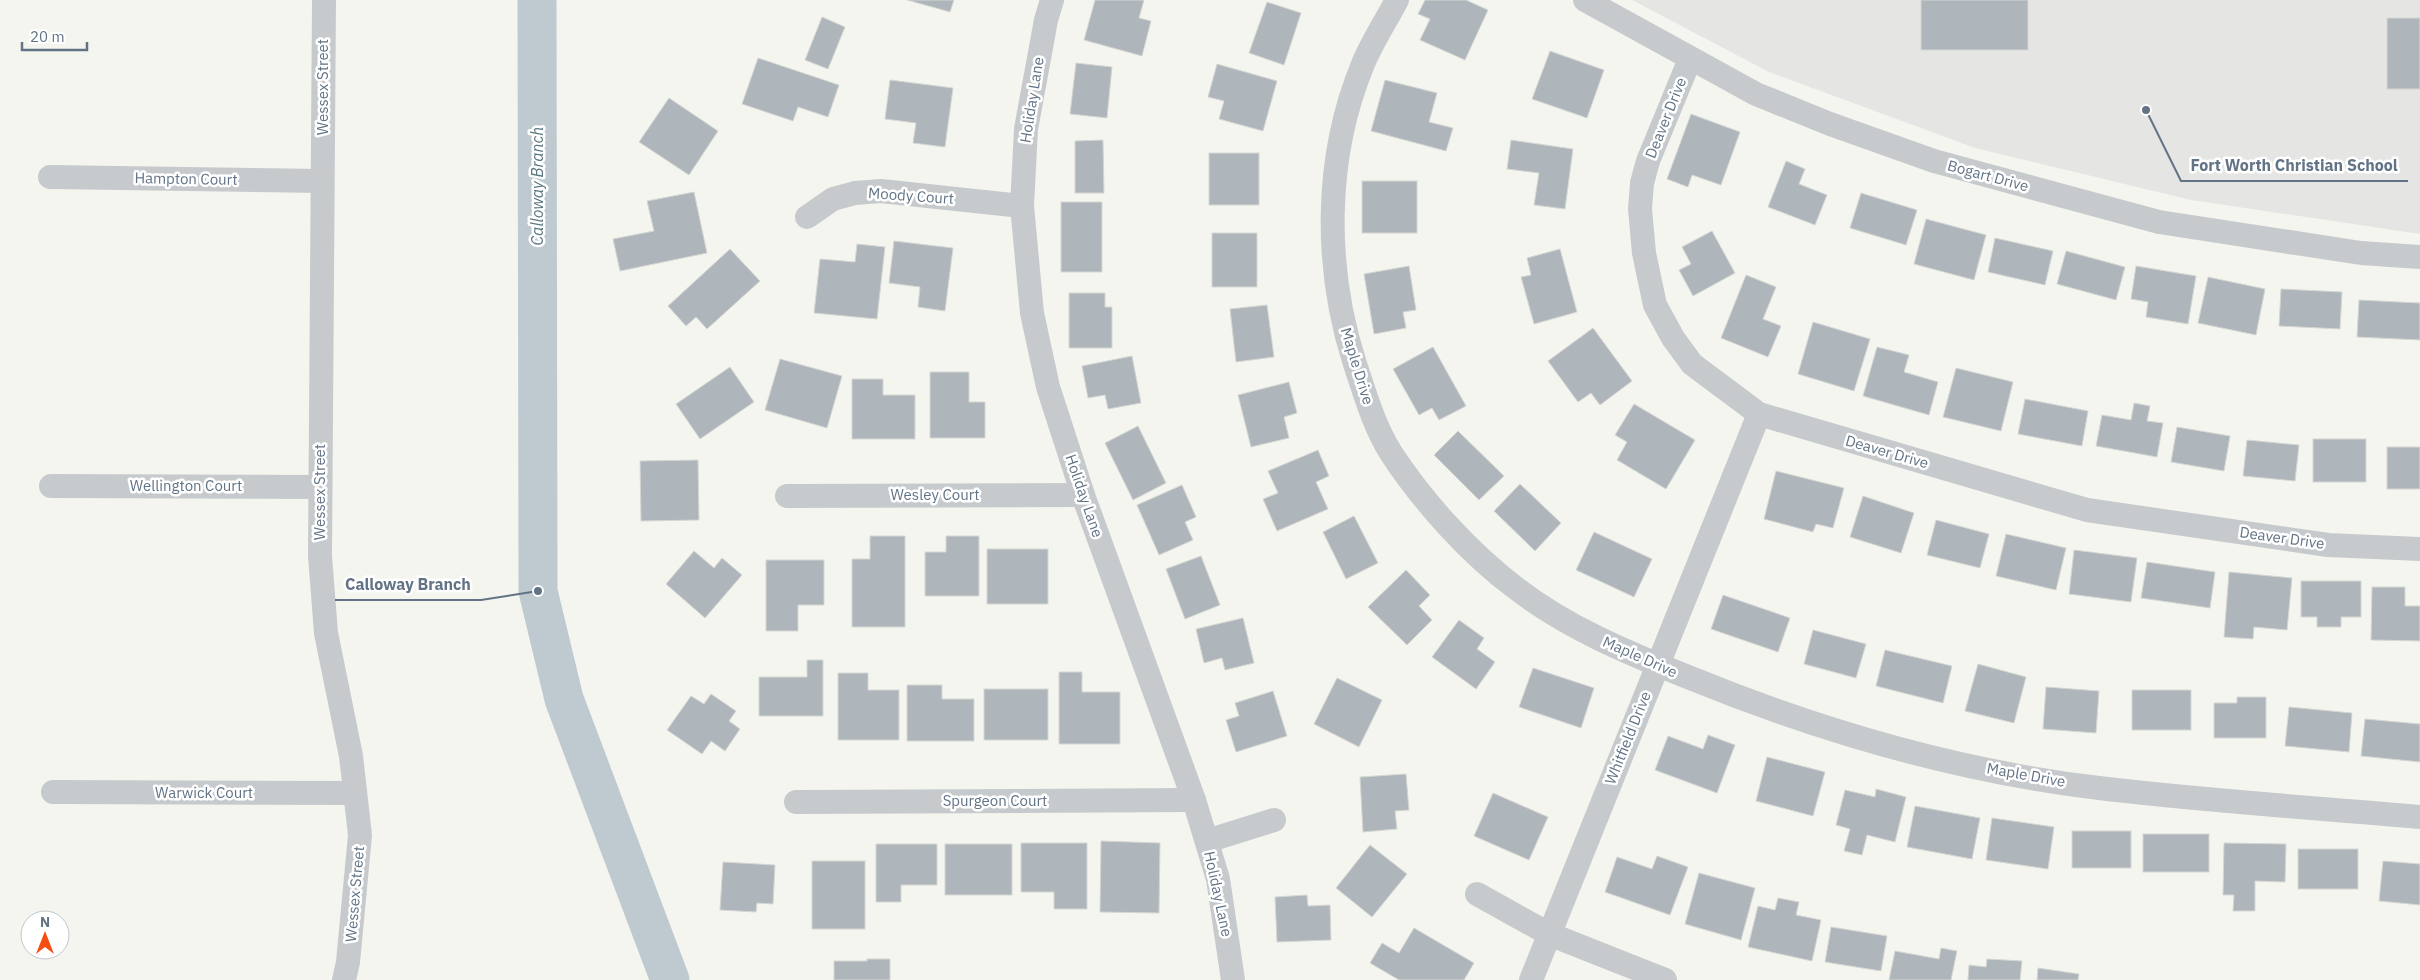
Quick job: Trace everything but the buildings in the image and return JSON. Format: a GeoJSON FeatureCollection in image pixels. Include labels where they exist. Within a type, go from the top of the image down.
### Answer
{"type":"FeatureCollection","features":[{"type":"Feature","properties":{"kind":"street","name":"Wessex Street"},"geometry":{"type":"LineString","coordinates":[[324,0],[320,556],[326,633],[351,756],[360,835],[348,962],[344,980]]}},
{"type":"Feature","properties":{"kind":"street","name":"Holiday Lane"},"geometry":{"type":"LineString","coordinates":[[1052,0],[1046,20],[1026,129],[1022,206],[1032,313],[1046,378],[1083,495],[1194,800],[1207,841],[1218,878],[1233,980]]}},
{"type":"Feature","properties":{"kind":"street","name":"Maple Drive"},"geometry":{"type":"LineString","coordinates":[[1397,0],[1364,63],[1344,120],[1333,196],[1335,275],[1346,336],[1370,410],[1390,451],[1416,486],[1464,543],[1517,589],[1585,632],[1658,665],[1747,702],[1876,744],[2010,774],[2104,789],[2420,817]]}},
{"type":"Feature","properties":{"kind":"street","name":"Bogart Drive"},"geometry":{"type":"LineString","coordinates":[[1585,0],[1756,94],[1830,124],[1934,161],[2159,222],[2361,253],[2420,256]]}},
{"type":"Feature","properties":{"kind":"street","name":"Deaver Drive"},"geometry":{"type":"LineString","coordinates":[[1690,59],[1648,161],[1642,183],[1640,209],[1644,253],[1655,305],[1673,338],[1692,364],[1759,414],[2087,510],[2328,545],[2420,549]]}},
{"type":"Feature","properties":{"kind":"street","name":"Hampton Court"},"geometry":{"type":"LineString","coordinates":[[50,177],[322,181]]}},
{"type":"Feature","properties":{"kind":"street","name":"Moody Court"},"geometry":{"type":"LineString","coordinates":[[807,217],[833,199],[855,193],[881,191],[1022,206]]}},
{"type":"Feature","properties":{"kind":"street","name":"Whitfield Drive"},"geometry":{"type":"LineString","coordinates":[[1531,980],[1759,414]]}},
{"type":"Feature","properties":{"kind":"street","name":"Wellington Court"},"geometry":{"type":"LineString","coordinates":[[52,486],[320,486]]}},
{"type":"Feature","properties":{"kind":"street","name":"Wesley Court"},"geometry":{"type":"LineString","coordinates":[[787,496],[1083,495]]}},
{"type":"Feature","properties":{"kind":"street","name":"Warwick Court"},"geometry":{"type":"LineString","coordinates":[[53,792],[355,793]]}},
{"type":"Feature","properties":{"kind":"street","name":"Spurgeon Court"},"geometry":{"type":"LineString","coordinates":[[796,802],[1194,800]]}},
{"type":"Feature","properties":{"kind":"street"},"geometry":{"type":"LineString","coordinates":[[1207,841],[1274,820]]}},
{"type":"Feature","properties":{"kind":"street"},"geometry":{"type":"LineString","coordinates":[[1477,894],[1549,934],[1665,980]]}},
{"type":"Feature","properties":{"kind":"shaded area"},"geometry":{"type":"Polygon","coordinates":[[[1632,0],[2420,0],[2420,234],[2191,200],[1975,148],[1769,72],[1632,0]]]}},
{"type":"Feature","properties":{"kind":"waterway","name":"Calloway Branch"},"geometry":{"type":"LineString","coordinates":[[537,0],[538,591],[564,699],[670,980]]}},
{"type":"Feature","properties":{"kind":"place","name":"Fort Worth Christian School"},"geometry":{"type":"Point","coordinates":[2146,110]}},
{"type":"Feature","properties":{"kind":"place","name":"Calloway Branch"},"geometry":{"type":"Point","coordinates":[538,591]}}]}
